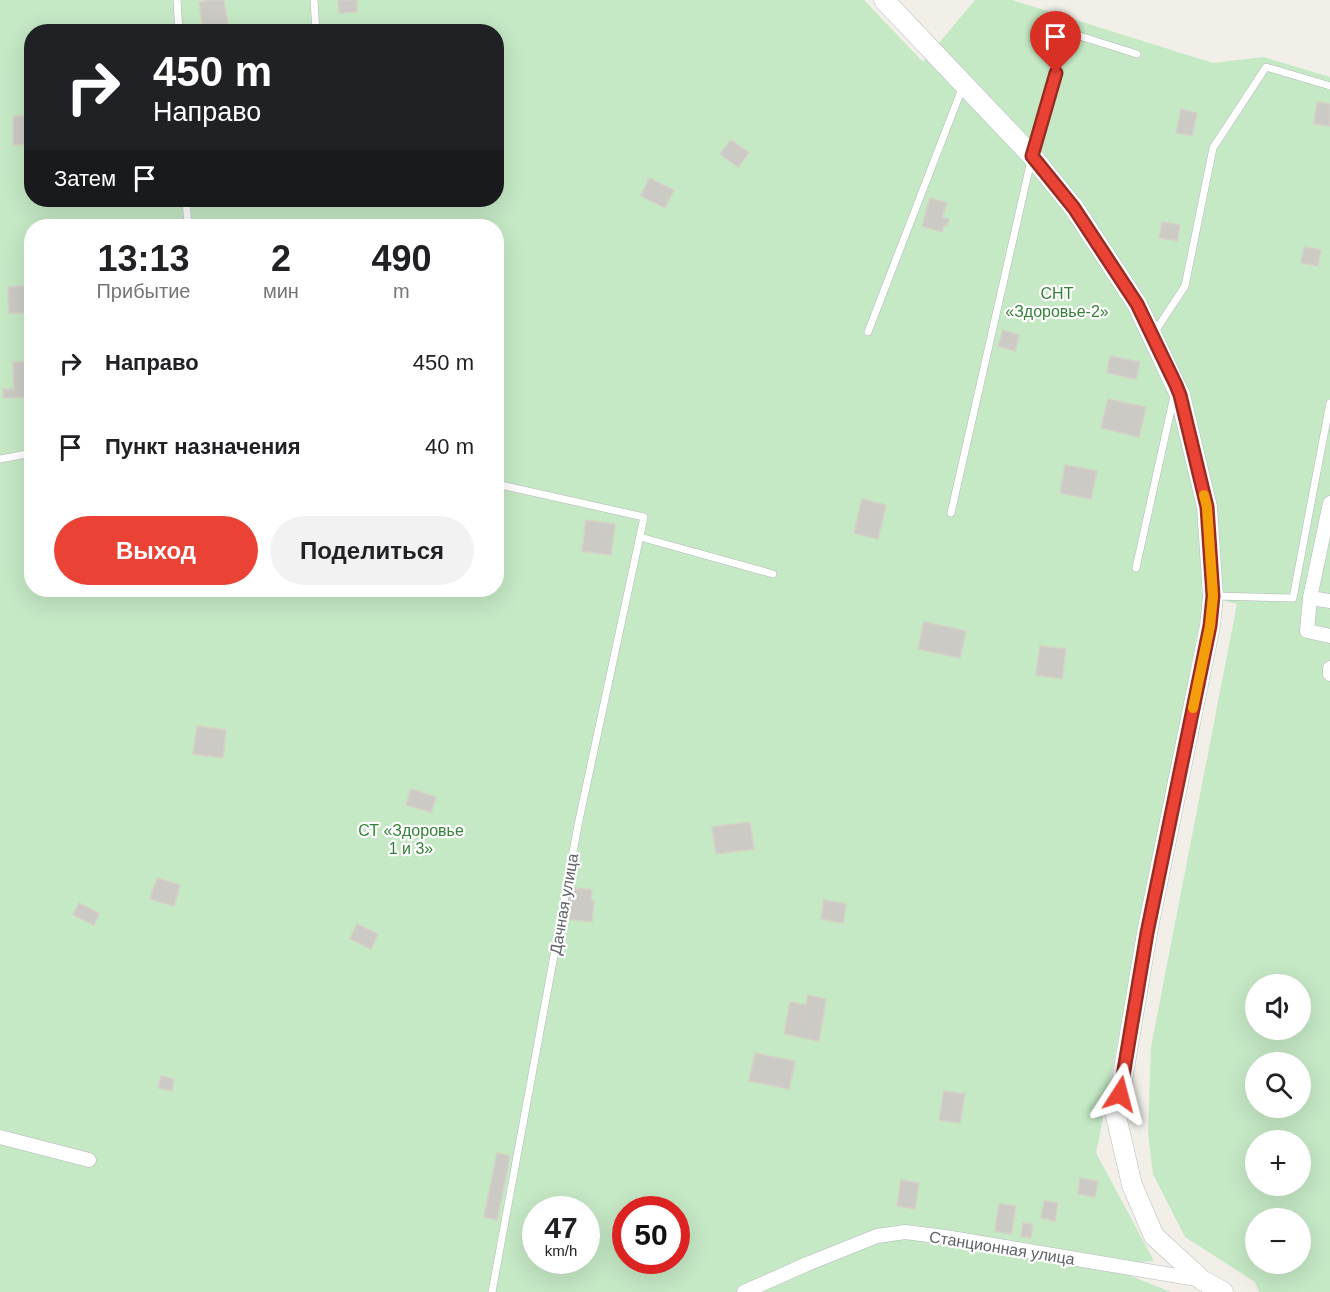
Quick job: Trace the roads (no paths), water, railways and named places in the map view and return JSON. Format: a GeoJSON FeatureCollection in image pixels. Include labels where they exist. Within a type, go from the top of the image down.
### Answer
{"type":"FeatureCollection","features":[{"type":"Feature","properties":{"kind":"main road"},"geometry":{"type":"LineString","coordinates":[[884,0],[1032,156],[1074,208],[1137,304],[1180,395],[1207,507],[1213,596],[1210,626],[1147,933],[1116,1116],[1132,1185],[1154,1236],[1202,1281],[1222,1292]]}},
{"type":"Feature","properties":{"kind":"street"},"geometry":{"type":"LineString","coordinates":[[1330,503],[1310,598],[1307,631],[1330,636]]}},
{"type":"Feature","properties":{"kind":"street"},"geometry":{"type":"LineString","coordinates":[[1310,598],[1330,602]]}},
{"type":"Feature","properties":{"kind":"street"},"geometry":{"type":"LineString","coordinates":[[1330,668],[1330,674]]}},
{"type":"Feature","properties":{"kind":"street"},"geometry":{"type":"LineString","coordinates":[[0,1137],[89,1160]]}},
{"type":"Feature","properties":{"kind":"street","name":"Станционная улица"},"geometry":{"type":"LineString","coordinates":[[744,1292],[877,1236],[905,1232],[1202,1281]]}},
{"type":"Feature","properties":{"kind":"lane"},"geometry":{"type":"LineString","coordinates":[[177,0],[178,24]]}},
{"type":"Feature","properties":{"kind":"lane"},"geometry":{"type":"LineString","coordinates":[[314,0],[316,24]]}},
{"type":"Feature","properties":{"kind":"lane"},"geometry":{"type":"LineString","coordinates":[[951,513],[1032,156],[1067,32],[1137,54]]}},
{"type":"Feature","properties":{"kind":"lane"},"geometry":{"type":"LineString","coordinates":[[1152,335],[1185,286],[1214,148],[1266,67],[1330,86]]}},
{"type":"Feature","properties":{"kind":"lane"},"geometry":{"type":"LineString","coordinates":[[868,332],[963,83]]}},
{"type":"Feature","properties":{"kind":"lane"},"geometry":{"type":"LineString","coordinates":[[1136,568],[1176,385]]}},
{"type":"Feature","properties":{"kind":"lane"},"geometry":{"type":"LineString","coordinates":[[1213,596],[1293,598],[1330,403]]}},
{"type":"Feature","properties":{"kind":"lane"},"geometry":{"type":"LineString","coordinates":[[0,459],[24,454]]}},
{"type":"Feature","properties":{"kind":"lane","name":"Дачная улица"},"geometry":{"type":"LineString","coordinates":[[492,1292],[578,825],[644,517],[504,486]]}},
{"type":"Feature","properties":{"kind":"lane"},"geometry":{"type":"LineString","coordinates":[[640,537],[773,574]]}},
{"type":"Feature","properties":{"kind":"park label","name":"СНТ «Здоровье-2»"},"geometry":{"type":"Point","coordinates":[1057,302]}},
{"type":"Feature","properties":{"kind":"park label","name":"СТ «Здоровье 1 и 3»"},"geometry":{"type":"Point","coordinates":[411,839]}}]}
